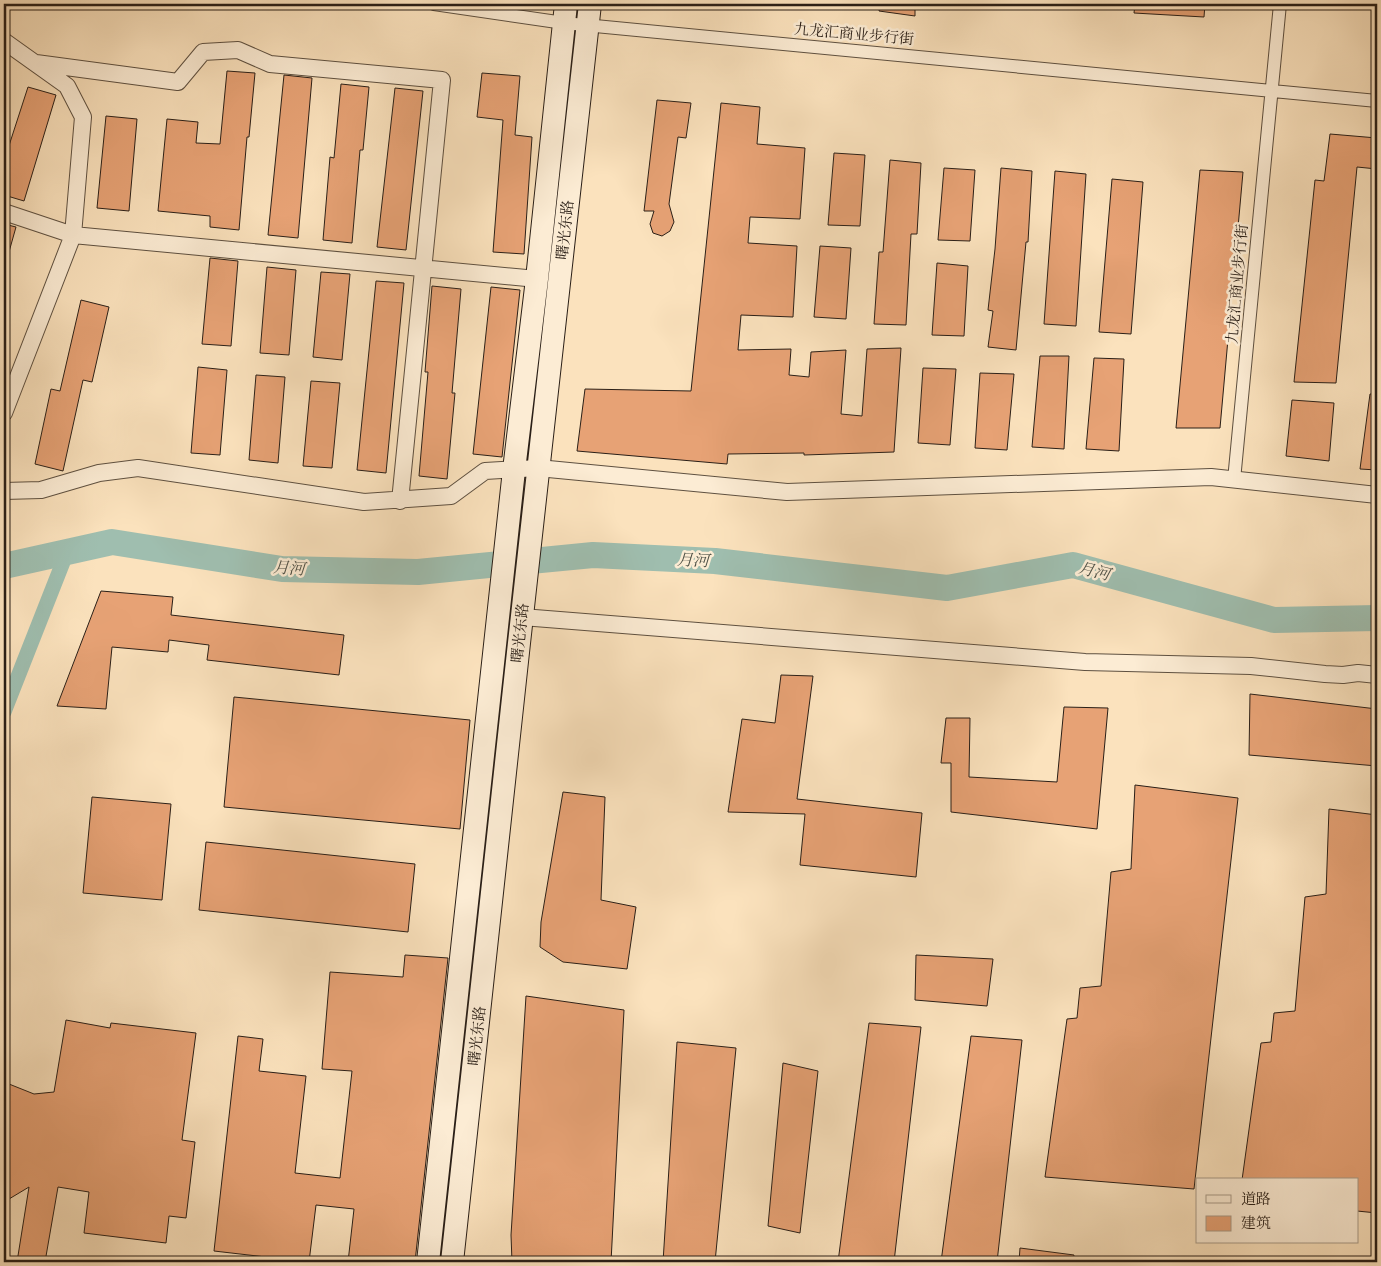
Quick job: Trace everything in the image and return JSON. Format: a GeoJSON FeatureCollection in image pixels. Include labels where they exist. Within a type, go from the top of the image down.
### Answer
{"type":"FeatureCollection","features":[{"type":"Feature","properties":{"kind":"main road","name":"曙光东路"},"geometry":{"type":"LineString","coordinates":[[428,1262],[565,13]]}},
{"type":"Feature","properties":{"kind":"main road","name":"曙光东路"},"geometry":{"type":"LineString","coordinates":[[452,1262],[533,509],[589,14]]}},
{"type":"Feature","properties":{"kind":"street","name":"九龙汇商业步行街"},"geometry":{"type":"LineString","coordinates":[[434,4],[589,14],[1377,100]]}},
{"type":"Feature","properties":{"kind":"street","name":"九龙汇商业步行街"},"geometry":{"type":"LineString","coordinates":[[1234,480],[1280,4]]}},
{"type":"Feature","properties":{"kind":"street"},"geometry":{"type":"LineString","coordinates":[[4,41],[67,86],[83,117],[73,235],[4,413]]}},
{"type":"Feature","properties":{"kind":"street"},"geometry":{"type":"LineString","coordinates":[[36,63],[178,82],[204,52],[238,50],[270,64],[442,80],[400,501]]}},
{"type":"Feature","properties":{"kind":"street"},"geometry":{"type":"LineString","coordinates":[[4,212],[73,235],[537,279]]}},
{"type":"Feature","properties":{"kind":"street"},"geometry":{"type":"LineString","coordinates":[[4,491],[41,490],[99,473],[138,468],[364,502],[400,501],[451,496],[485,471],[538,468],[787,492],[1211,477],[1377,495]]}},
{"type":"Feature","properties":{"kind":"street"},"geometry":{"type":"LineString","coordinates":[[522,617],[1085,662],[1251,666],[1325,674],[1343,675],[1358,673],[1377,675]]}},
{"type":"Feature","properties":{"kind":"building"},"geometry":{"type":"Polygon","coordinates":[[[880,4],[915,4],[915,16],[879,11],[880,4]]]}},
{"type":"Feature","properties":{"kind":"building"},"geometry":{"type":"Polygon","coordinates":[[[1135,4],[1205,4],[1204,17],[1134,13],[1135,4]]]}},
{"type":"Feature","properties":{"kind":"building"},"geometry":{"type":"Polygon","coordinates":[[[227,71],[255,73],[239,230],[210,227],[210,216],[158,211],[167,119],[198,122],[196,143],[220,144],[227,71]]]}},
{"type":"Feature","properties":{"kind":"building"},"geometry":{"type":"Polygon","coordinates":[[[482,73],[520,76],[515,135],[532,137],[524,254],[493,252],[503,120],[477,117],[482,73]]]}},
{"type":"Feature","properties":{"kind":"building"},"geometry":{"type":"Polygon","coordinates":[[[284,75],[312,78],[298,238],[268,235],[284,75]]]}},
{"type":"Feature","properties":{"kind":"building"},"geometry":{"type":"Polygon","coordinates":[[[341,84],[369,87],[363,150],[360,150],[352,243],[323,240],[330,157],[334,158],[341,84]]]}},
{"type":"Feature","properties":{"kind":"building"},"geometry":{"type":"Polygon","coordinates":[[[28,87],[56,95],[24,201],[4,195],[4,161],[28,87]]]}},
{"type":"Feature","properties":{"kind":"building"},"geometry":{"type":"Polygon","coordinates":[[[395,88],[423,91],[406,250],[377,247],[395,88]]]}},
{"type":"Feature","properties":{"kind":"building"},"geometry":{"type":"Polygon","coordinates":[[[657,100],[691,103],[686,138],[678,137],[669,204],[674,222],[670,231],[662,236],[653,233],[650,224],[654,211],[644,211],[657,100]]]}},
{"type":"Feature","properties":{"kind":"building"},"geometry":{"type":"Polygon","coordinates":[[[721,103],[760,107],[757,144],[805,148],[800,219],[750,217],[748,243],[797,246],[793,317],[741,315],[738,350],[791,349],[789,375],[809,377],[811,352],[846,350],[841,414],[862,416],[867,349],[901,348],[894,452],[804,455],[804,453],[728,454],[727,464],[577,451],[585,389],[691,391],[721,103]]]}},
{"type":"Feature","properties":{"kind":"building"},"geometry":{"type":"Polygon","coordinates":[[[106,116],[137,119],[129,211],[97,208],[106,116]]]}},
{"type":"Feature","properties":{"kind":"building"},"geometry":{"type":"Polygon","coordinates":[[[1330,134],[1377,138],[1377,169],[1357,167],[1336,383],[1294,382],[1315,180],[1324,181],[1330,134]]]}},
{"type":"Feature","properties":{"kind":"building"},"geometry":{"type":"Polygon","coordinates":[[[834,153],[865,155],[860,226],[828,225],[834,153]]]}},
{"type":"Feature","properties":{"kind":"building"},"geometry":{"type":"Polygon","coordinates":[[[890,160],[921,163],[917,234],[911,234],[906,325],[874,324],[879,252],[883,252],[890,160]]]}},
{"type":"Feature","properties":{"kind":"building"},"geometry":{"type":"Polygon","coordinates":[[[944,168],[975,170],[970,241],[938,240],[944,168]]]}},
{"type":"Feature","properties":{"kind":"building"},"geometry":{"type":"Polygon","coordinates":[[[1001,168],[1032,171],[1028,242],[1026,242],[1016,350],[988,347],[993,311],[988,310],[1001,168]]]}},
{"type":"Feature","properties":{"kind":"building"},"geometry":{"type":"Polygon","coordinates":[[[1200,170],[1243,172],[1220,428],[1176,428],[1200,170]]]}},
{"type":"Feature","properties":{"kind":"building"},"geometry":{"type":"Polygon","coordinates":[[[1055,171],[1086,174],[1076,326],[1044,324],[1055,171]]]}},
{"type":"Feature","properties":{"kind":"building"},"geometry":{"type":"Polygon","coordinates":[[[1112,179],[1143,182],[1131,334],[1099,332],[1112,179]]]}},
{"type":"Feature","properties":{"kind":"building"},"geometry":{"type":"Polygon","coordinates":[[[4,224],[16,227],[7,259],[4,259],[4,224]]]}},
{"type":"Feature","properties":{"kind":"building"},"geometry":{"type":"Polygon","coordinates":[[[820,246],[851,248],[846,319],[814,317],[820,246]]]}},
{"type":"Feature","properties":{"kind":"building"},"geometry":{"type":"Polygon","coordinates":[[[210,258],[238,261],[231,346],[202,344],[210,258]]]}},
{"type":"Feature","properties":{"kind":"building"},"geometry":{"type":"Polygon","coordinates":[[[937,263],[968,266],[964,336],[932,335],[937,263]]]}},
{"type":"Feature","properties":{"kind":"building"},"geometry":{"type":"Polygon","coordinates":[[[267,267],[296,270],[289,355],[260,353],[267,267]]]}},
{"type":"Feature","properties":{"kind":"building"},"geometry":{"type":"Polygon","coordinates":[[[321,272],[350,274],[342,360],[313,357],[321,272]]]}},
{"type":"Feature","properties":{"kind":"building"},"geometry":{"type":"Polygon","coordinates":[[[376,281],[404,283],[386,473],[357,470],[376,281]]]}},
{"type":"Feature","properties":{"kind":"building"},"geometry":{"type":"Polygon","coordinates":[[[432,286],[461,289],[452,393],[455,393],[447,479],[419,476],[428,372],[425,372],[432,286]]]}},
{"type":"Feature","properties":{"kind":"building"},"geometry":{"type":"Polygon","coordinates":[[[491,287],[520,290],[502,457],[473,454],[491,287]]]}},
{"type":"Feature","properties":{"kind":"building"},"geometry":{"type":"Polygon","coordinates":[[[81,300],[109,307],[92,382],[83,380],[63,471],[35,464],[51,389],[60,391],[81,300]]]}},
{"type":"Feature","properties":{"kind":"building"},"geometry":{"type":"Polygon","coordinates":[[[1040,356],[1069,356],[1064,449],[1032,447],[1040,356]]]}},
{"type":"Feature","properties":{"kind":"building"},"geometry":{"type":"Polygon","coordinates":[[[1094,358],[1124,359],[1119,451],[1086,449],[1094,358]]]}},
{"type":"Feature","properties":{"kind":"building"},"geometry":{"type":"Polygon","coordinates":[[[198,367],[227,370],[220,455],[191,453],[198,367]]]}},
{"type":"Feature","properties":{"kind":"building"},"geometry":{"type":"Polygon","coordinates":[[[923,368],[956,369],[950,445],[918,443],[923,368]]]}},
{"type":"Feature","properties":{"kind":"building"},"geometry":{"type":"Polygon","coordinates":[[[980,373],[1014,374],[1007,450],[975,448],[980,373]]]}},
{"type":"Feature","properties":{"kind":"building"},"geometry":{"type":"Polygon","coordinates":[[[256,375],[285,377],[278,463],[249,460],[256,375]]]}},
{"type":"Feature","properties":{"kind":"building"},"geometry":{"type":"Polygon","coordinates":[[[311,381],[340,383],[332,468],[303,466],[311,381]]]}},
{"type":"Feature","properties":{"kind":"building"},"geometry":{"type":"Polygon","coordinates":[[[1370,394],[1377,394],[1377,470],[1360,469],[1370,394]]]}},
{"type":"Feature","properties":{"kind":"building"},"geometry":{"type":"Polygon","coordinates":[[[1292,400],[1334,403],[1329,461],[1286,456],[1292,400]]]}},
{"type":"Feature","properties":{"kind":"building"},"geometry":{"type":"Polygon","coordinates":[[[101,591],[173,597],[171,615],[344,635],[339,675],[207,660],[209,645],[169,640],[168,652],[112,647],[106,709],[57,706],[101,591]]]}},
{"type":"Feature","properties":{"kind":"building"},"geometry":{"type":"Polygon","coordinates":[[[781,675],[813,676],[797,799],[922,813],[916,877],[800,865],[805,814],[728,812],[742,719],[775,723],[781,675]]]}},
{"type":"Feature","properties":{"kind":"building"},"geometry":{"type":"Polygon","coordinates":[[[1250,694],[1377,709],[1377,766],[1249,755],[1250,694]]]}},
{"type":"Feature","properties":{"kind":"building"},"geometry":{"type":"Polygon","coordinates":[[[234,697],[470,720],[460,829],[224,807],[234,697]]]}},
{"type":"Feature","properties":{"kind":"building"},"geometry":{"type":"Polygon","coordinates":[[[1064,707],[1108,708],[1097,829],[951,812],[951,763],[941,763],[946,718],[970,718],[969,777],[1057,782],[1064,707]]]}},
{"type":"Feature","properties":{"kind":"building"},"geometry":{"type":"Polygon","coordinates":[[[1135,785],[1238,798],[1194,1189],[1045,1177],[1067,1019],[1077,1018],[1080,988],[1101,986],[1111,872],[1131,869],[1135,785]]]}},
{"type":"Feature","properties":{"kind":"building"},"geometry":{"type":"Polygon","coordinates":[[[563,792],[605,797],[601,900],[636,907],[627,969],[563,962],[540,947],[541,922],[563,792]]]}},
{"type":"Feature","properties":{"kind":"building"},"geometry":{"type":"Polygon","coordinates":[[[92,797],[171,804],[162,900],[83,893],[92,797]]]}},
{"type":"Feature","properties":{"kind":"building"},"geometry":{"type":"Polygon","coordinates":[[[1329,809],[1377,815],[1377,1213],[1358,1211],[1358,1178],[1242,1178],[1261,1043],[1271,1042],[1274,1013],[1295,1011],[1305,897],[1326,894],[1329,809]]]}},
{"type":"Feature","properties":{"kind":"building"},"geometry":{"type":"Polygon","coordinates":[[[206,842],[415,864],[408,932],[199,910],[206,842]]]}},
{"type":"Feature","properties":{"kind":"building"},"geometry":{"type":"Polygon","coordinates":[[[405,955],[448,958],[415,1262],[348,1262],[354,1209],[316,1205],[309,1262],[214,1251],[238,1036],[263,1039],[259,1071],[306,1076],[295,1173],[340,1178],[352,1071],[322,1069],[330,972],[403,977],[405,955]]]}},
{"type":"Feature","properties":{"kind":"building"},"geometry":{"type":"Polygon","coordinates":[[[916,955],[993,959],[987,1006],[915,1000],[916,955]]]}},
{"type":"Feature","properties":{"kind":"building"},"geometry":{"type":"Polygon","coordinates":[[[526,996],[624,1010],[611,1262],[512,1262],[511,1235],[526,996]]]}},
{"type":"Feature","properties":{"kind":"building"},"geometry":{"type":"Polygon","coordinates":[[[66,1020],[110,1028],[111,1023],[196,1033],[182,1140],[195,1142],[186,1218],[169,1216],[166,1243],[84,1233],[89,1192],[58,1187],[45,1262],[17,1262],[29,1187],[4,1202],[4,1082],[34,1094],[54,1092],[66,1020]]]}},
{"type":"Feature","properties":{"kind":"building"},"geometry":{"type":"Polygon","coordinates":[[[869,1023],[921,1027],[894,1262],[838,1262],[869,1023]]]}},
{"type":"Feature","properties":{"kind":"building"},"geometry":{"type":"Polygon","coordinates":[[[971,1036],[1022,1040],[997,1262],[941,1262],[971,1036]]]}},
{"type":"Feature","properties":{"kind":"building"},"geometry":{"type":"Polygon","coordinates":[[[677,1042],[736,1048],[715,1262],[663,1262],[677,1042]]]}},
{"type":"Feature","properties":{"kind":"building"},"geometry":{"type":"Polygon","coordinates":[[[783,1063],[818,1071],[800,1233],[768,1226],[783,1063]]]}},
{"type":"Feature","properties":{"kind":"building"},"geometry":{"type":"Polygon","coordinates":[[[1020,1248],[1074,1255],[1073,1262],[1019,1262],[1020,1248]]]}},
{"type":"Feature","properties":{"kind":"waterway","name":"月河"},"geometry":{"type":"LineString","coordinates":[[4,566],[112,542],[282,569],[418,572],[593,555],[715,561],[947,588],[1073,565],[1274,620],[1377,618]]}},
{"type":"Feature","properties":{"kind":"waterway"},"geometry":{"type":"LineString","coordinates":[[4,712],[67,552]]}}]}
